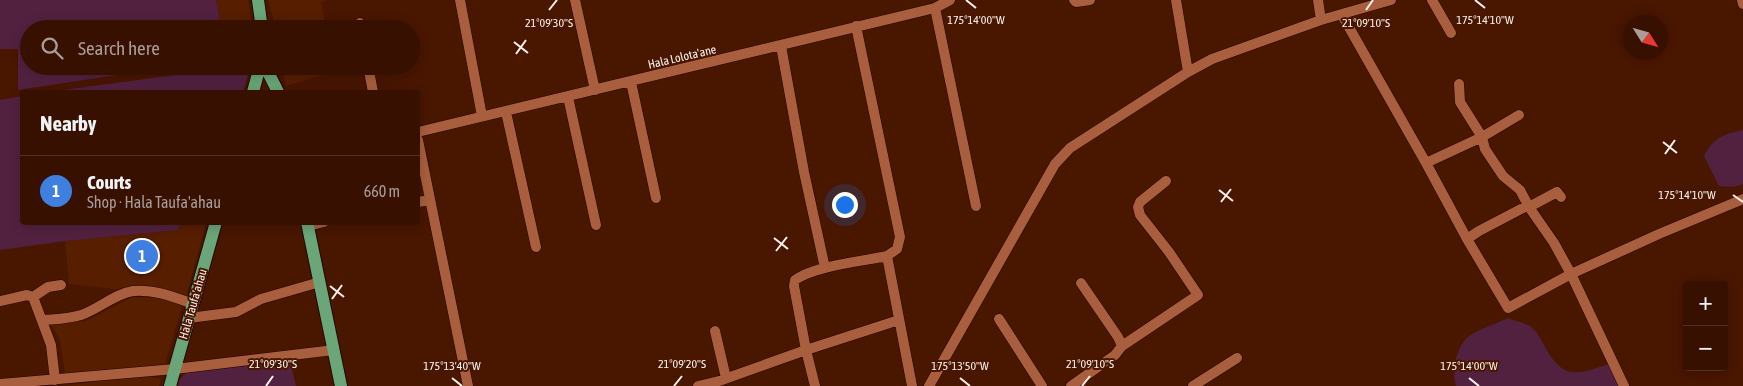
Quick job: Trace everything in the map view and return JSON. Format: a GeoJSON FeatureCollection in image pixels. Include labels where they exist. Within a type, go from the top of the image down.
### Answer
{"type":"FeatureCollection","features":[{"type":"Feature","properties":{"kind":"main road"},"geometry":{"type":"LineString","coordinates":[[258,0],[261,20]]}},
{"type":"Feature","properties":{"kind":"main road"},"geometry":{"type":"LineString","coordinates":[[254,88],[258,75]]}},
{"type":"Feature","properties":{"kind":"main road"},"geometry":{"type":"LineString","coordinates":[[270,75],[277,90]]}},
{"type":"Feature","properties":{"kind":"main road","name":"Hala Taufa'ahau"},"geometry":{"type":"LineString","coordinates":[[170,386],[215,225]]}},
{"type":"Feature","properties":{"kind":"main road"},"geometry":{"type":"LineString","coordinates":[[307,225],[341,386]]}},
{"type":"Feature","properties":{"kind":"street"},"geometry":{"type":"LineString","coordinates":[[460,0],[482,116]]}},
{"type":"Feature","properties":{"kind":"street"},"geometry":{"type":"LineString","coordinates":[[575,0],[594,90]]}},
{"type":"Feature","properties":{"kind":"street","name":"Hala Lolota'ane"},"geometry":{"type":"LineString","coordinates":[[420,132],[936,8],[950,0]]}},
{"type":"Feature","properties":{"kind":"street"},"geometry":{"type":"LineString","coordinates":[[1074,0],[1076,2],[1090,0]]}},
{"type":"Feature","properties":{"kind":"street"},"geometry":{"type":"LineString","coordinates":[[1176,0],[1188,72]]}},
{"type":"Feature","properties":{"kind":"street"},"geometry":{"type":"LineString","coordinates":[[1318,0],[1320,20]]}},
{"type":"Feature","properties":{"kind":"street"},"geometry":{"type":"LineString","coordinates":[[930,386],[1055,164],[1070,148],[1212,58],[1320,20],[1391,0]]}},
{"type":"Feature","properties":{"kind":"street"},"geometry":{"type":"LineString","coordinates":[[1432,0],[1451,33]]}},
{"type":"Feature","properties":{"kind":"street"},"geometry":{"type":"LineString","coordinates":[[1742,0],[1743,4]]}},
{"type":"Feature","properties":{"kind":"street"},"geometry":{"type":"LineString","coordinates":[[936,8],[976,206]]}},
{"type":"Feature","properties":{"kind":"street"},"geometry":{"type":"LineString","coordinates":[[1342,15],[1426,163],[1467,240],[1508,308],[1571,274],[1743,199]]}},
{"type":"Feature","properties":{"kind":"street"},"geometry":{"type":"LineString","coordinates":[[815,386],[806,350],[794,286],[795,280],[825,268],[887,256],[897,250],[900,237],[856,26]]}},
{"type":"Feature","properties":{"kind":"street"},"geometry":{"type":"LineString","coordinates":[[781,46],[804,172],[825,268]]}},
{"type":"Feature","properties":{"kind":"street"},"geometry":{"type":"LineString","coordinates":[[370,75],[373,90]]}},
{"type":"Feature","properties":{"kind":"street"},"geometry":{"type":"LineString","coordinates":[[631,82],[656,198]]}},
{"type":"Feature","properties":{"kind":"street"},"geometry":{"type":"LineString","coordinates":[[1459,84],[1460,102],[1482,137],[1485,149],[1503,176],[1520,190],[1529,207],[1554,243],[1571,274],[1624,386]]}},
{"type":"Feature","properties":{"kind":"street"},"geometry":{"type":"LineString","coordinates":[[568,97],[596,225]]}},
{"type":"Feature","properties":{"kind":"street"},"geometry":{"type":"LineString","coordinates":[[506,112],[536,247]]}},
{"type":"Feature","properties":{"kind":"street"},"geometry":{"type":"LineString","coordinates":[[1426,163],[1482,137],[1519,115]]}},
{"type":"Feature","properties":{"kind":"street"},"geometry":{"type":"LineString","coordinates":[[420,150],[468,386]]}},
{"type":"Feature","properties":{"kind":"street"},"geometry":{"type":"LineString","coordinates":[[1071,386],[1115,355],[1122,346],[1198,295],[1169,252],[1140,215],[1138,207],[1140,202],[1166,181]]}},
{"type":"Feature","properties":{"kind":"street"},"geometry":{"type":"LineString","coordinates":[[1467,240],[1486,227],[1557,192],[1561,197]]}},
{"type":"Feature","properties":{"kind":"street"},"geometry":{"type":"LineString","coordinates":[[420,202],[430,200]]}},
{"type":"Feature","properties":{"kind":"street"},"geometry":{"type":"LineString","coordinates":[[887,256],[912,386]]}},
{"type":"Feature","properties":{"kind":"street"},"geometry":{"type":"LineString","coordinates":[[189,318],[236,312],[261,299],[320,282]]}},
{"type":"Feature","properties":{"kind":"street"},"geometry":{"type":"LineString","coordinates":[[1082,283],[1118,336],[1122,346]]}},
{"type":"Feature","properties":{"kind":"street"},"geometry":{"type":"LineString","coordinates":[[34,297],[48,287],[61,285]]}},
{"type":"Feature","properties":{"kind":"street"},"geometry":{"type":"LineString","coordinates":[[43,320],[81,315],[106,301],[132,291],[157,293],[193,304]]}},
{"type":"Feature","properties":{"kind":"street"},"geometry":{"type":"LineString","coordinates":[[0,301],[27,295],[34,297]]}},
{"type":"Feature","properties":{"kind":"street"},"geometry":{"type":"LineString","coordinates":[[34,297],[51,345],[55,380]]}},
{"type":"Feature","properties":{"kind":"street"},"geometry":{"type":"LineString","coordinates":[[999,319],[1042,386]]}},
{"type":"Feature","properties":{"kind":"street"},"geometry":{"type":"LineString","coordinates":[[698,386],[723,382],[806,350],[899,320]]}},
{"type":"Feature","properties":{"kind":"street"},"geometry":{"type":"LineString","coordinates":[[716,331],[723,382]]}},
{"type":"Feature","properties":{"kind":"street"},"geometry":{"type":"LineString","coordinates":[[0,384],[175,369],[334,350]]}},
{"type":"Feature","properties":{"kind":"street"},"geometry":{"type":"LineString","coordinates":[[1193,386],[1237,358]]}},
{"type":"Feature","properties":{"kind":"shaded area"},"geometry":{"type":"Polygon","coordinates":[[[0,0],[216,0],[220,20],[20,20],[20,75],[117,75],[18,90],[18,49],[0,49],[0,0]]]}},
{"type":"Feature","properties":{"kind":"shaded area"},"geometry":{"type":"Polygon","coordinates":[[[216,0],[248,0],[251,20],[220,20],[216,0]]]}},
{"type":"Feature","properties":{"kind":"shaded area"},"geometry":{"type":"Polygon","coordinates":[[[268,0],[328,0],[321,2],[324,20],[274,20],[268,0]]]}},
{"type":"Feature","properties":{"kind":"shaded area"},"geometry":{"type":"Polygon","coordinates":[[[175,75],[248,75],[244,90],[63,90],[175,75]]]}},
{"type":"Feature","properties":{"kind":"shaded area"},"geometry":{"type":"Polygon","coordinates":[[[283,75],[323,75],[286,86],[283,75]]]}},
{"type":"Feature","properties":{"kind":"shaded area"},"geometry":{"type":"Polygon","coordinates":[[[20,96],[20,225],[179,225],[178,230],[65,241],[0,250],[0,100],[20,96]]]}},
{"type":"Feature","properties":{"kind":"shaded area"},"geometry":{"type":"Polygon","coordinates":[[[1743,130],[1743,184],[1734,187],[1719,186],[1704,156],[1715,141],[1730,133],[1743,130]]]}},
{"type":"Feature","properties":{"kind":"shaded area"},"geometry":{"type":"Polygon","coordinates":[[[179,225],[205,225],[186,297],[69,284],[65,241],[178,230],[179,225]]]}},
{"type":"Feature","properties":{"kind":"shaded area"},"geometry":{"type":"Polygon","coordinates":[[[132,297],[162,298],[183,303],[164,368],[70,377],[65,372],[60,340],[50,323],[85,321],[132,297]]]}},
{"type":"Feature","properties":{"kind":"shaded area"},"geometry":{"type":"Polygon","coordinates":[[[1508,318],[1532,328],[1551,357],[1565,370],[1580,372],[1611,363],[1622,386],[1456,386],[1454,375],[1455,362],[1465,340],[1479,330],[1508,318]]]}},
{"type":"Feature","properties":{"kind":"shaded area"},"geometry":{"type":"Polygon","coordinates":[[[290,361],[296,386],[178,386],[180,379],[186,373],[290,361]]]}},
{"type":"Feature","properties":{"kind":"shaded area"},"geometry":{"type":"Polygon","coordinates":[[[149,376],[161,379],[159,386],[63,386],[122,378],[149,376]]]}},
{"type":"Feature","properties":{"kind":"place","name":"Courts"},"geometry":{"type":"Point","coordinates":[142,256]}}]}
